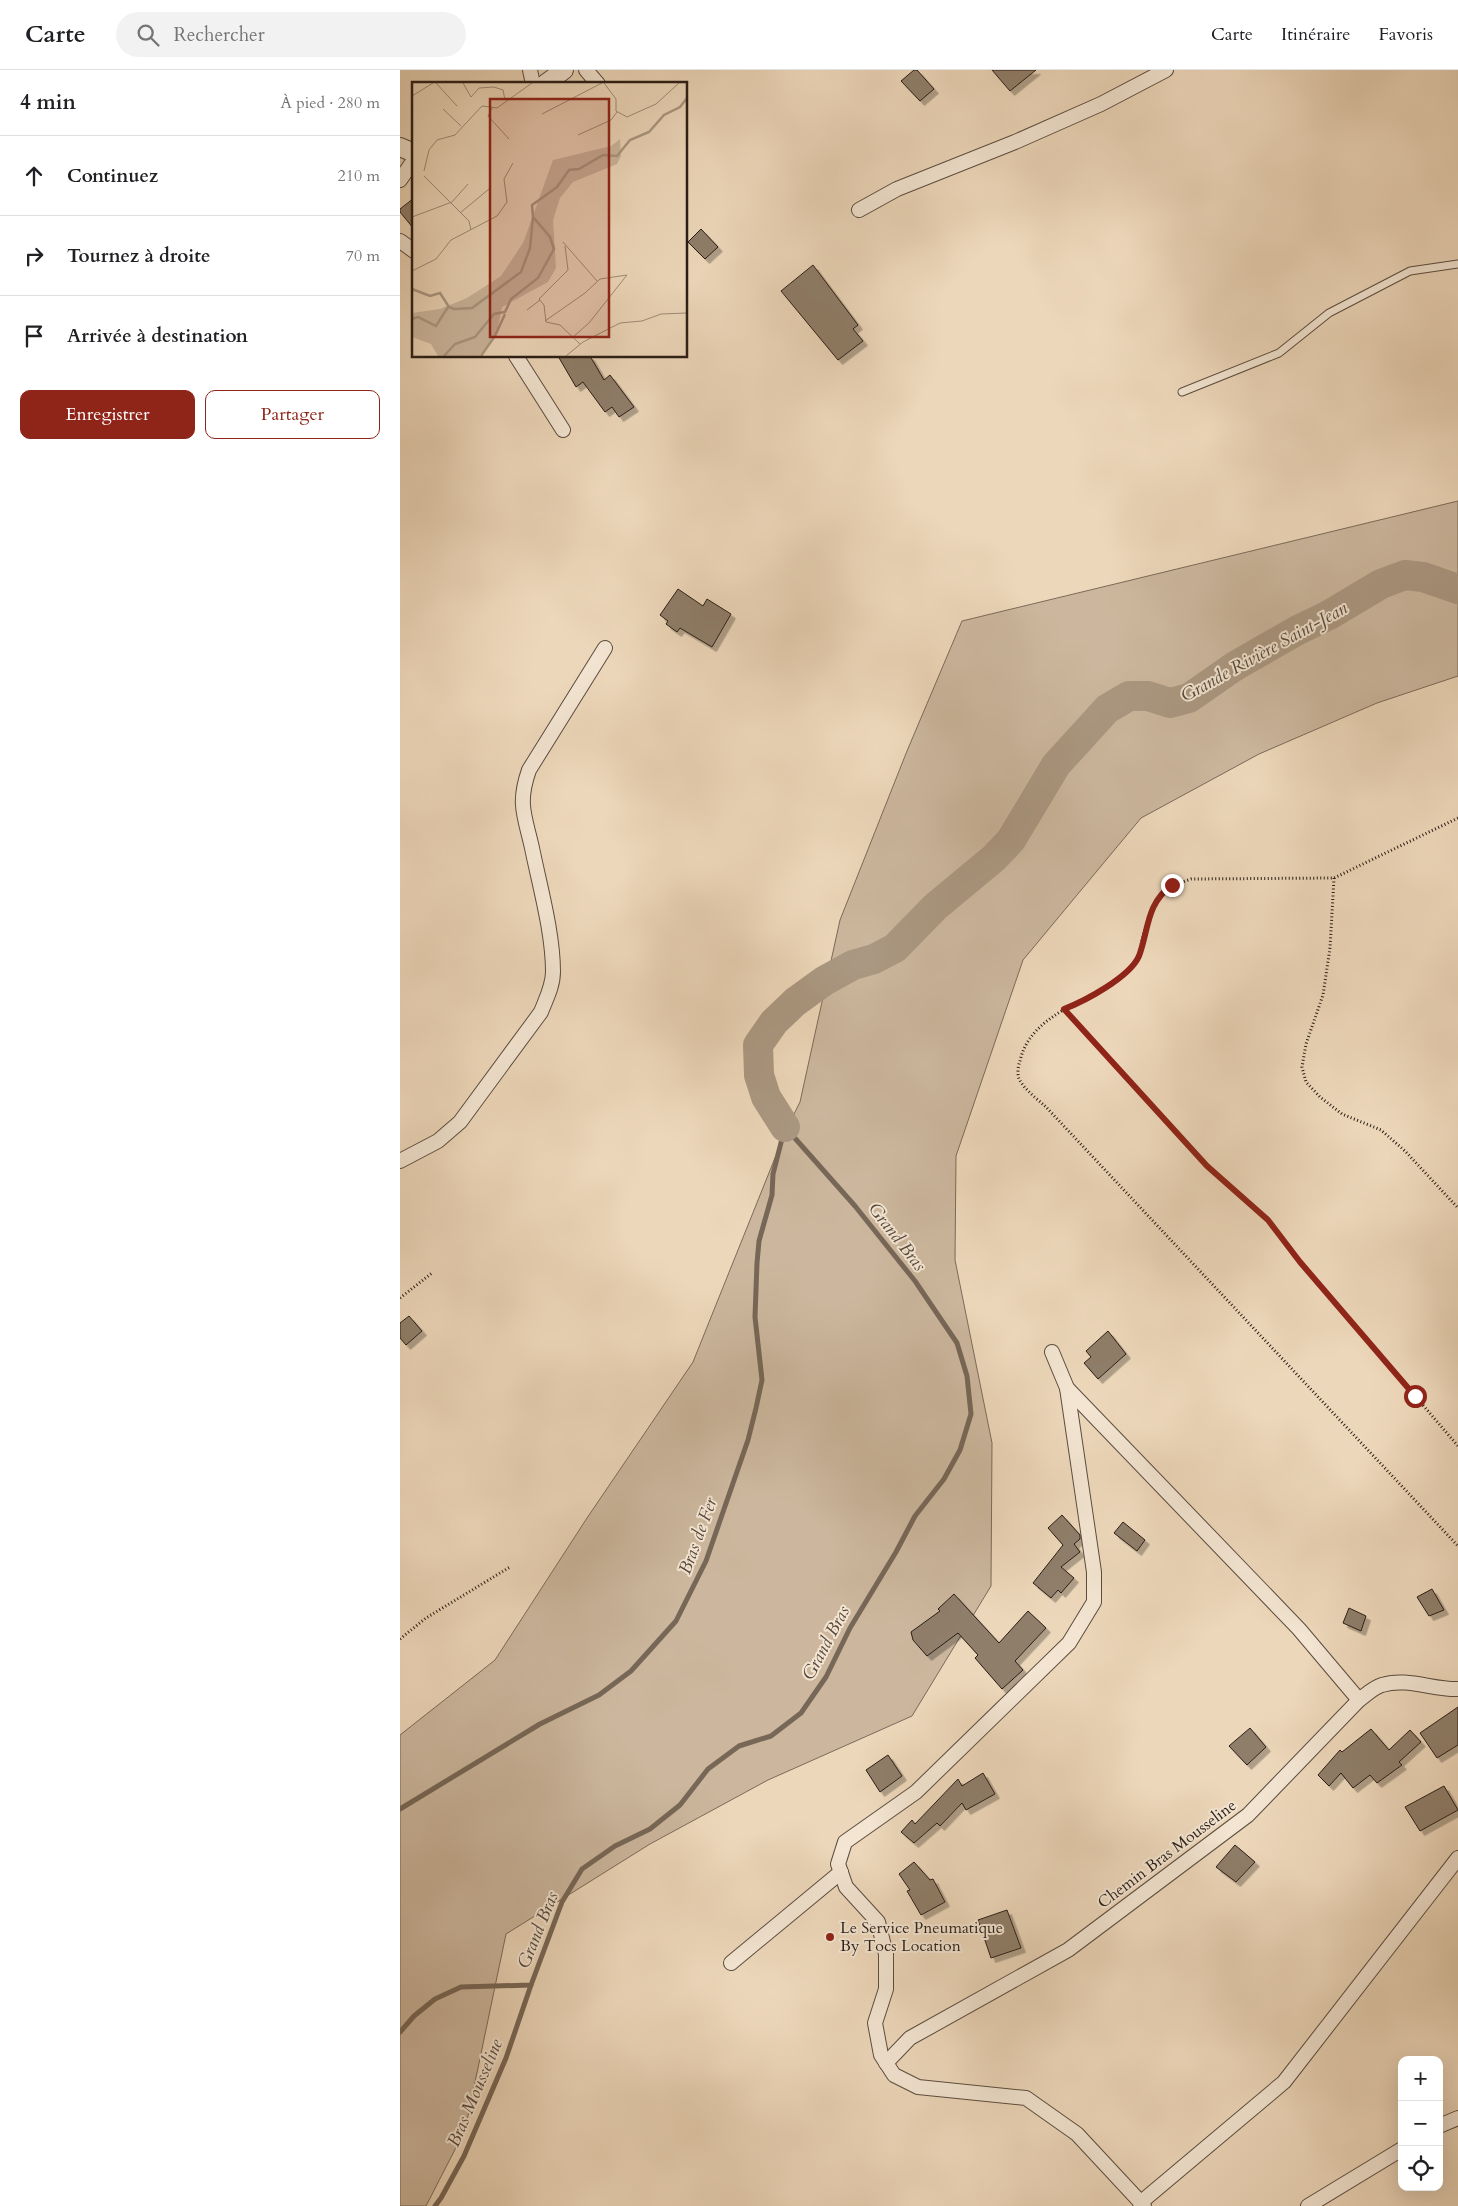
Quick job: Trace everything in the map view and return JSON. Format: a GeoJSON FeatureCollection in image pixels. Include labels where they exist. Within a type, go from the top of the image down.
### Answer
{"type":"FeatureCollection","features":[{"type":"Feature","properties":{"kind":"street"},"geometry":{"type":"LineString","coordinates":[[548,82],[564,70]]}},
{"type":"Feature","properties":{"kind":"street"},"geometry":{"type":"LineString","coordinates":[[586,70],[596,82]]}},
{"type":"Feature","properties":{"kind":"street"},"geometry":{"type":"LineString","coordinates":[[859,210],[897,189],[1015,142],[1101,104],[1166,70]]}},
{"type":"Feature","properties":{"kind":"street"},"geometry":{"type":"LineString","coordinates":[[400,147],[412,152]]}},
{"type":"Feature","properties":{"kind":"street"},"geometry":{"type":"LineString","coordinates":[[400,180],[412,163]]}},
{"type":"Feature","properties":{"kind":"street"},"geometry":{"type":"LineString","coordinates":[[400,241],[412,250]]}},
{"type":"Feature","properties":{"kind":"street"},"geometry":{"type":"LineString","coordinates":[[517,358],[563,430]]}},
{"type":"Feature","properties":{"kind":"street"},"geometry":{"type":"LineString","coordinates":[[400,1161],[438,1141],[460,1122],[540,1012],[549,993],[553,974],[550,941],[523,815],[522,789],[529,770],[605,648]]}},
{"type":"Feature","properties":{"kind":"street"},"geometry":{"type":"LineString","coordinates":[[1052,1352],[1067,1388],[1094,1572],[1094,1602],[1069,1643],[916,1792],[845,1842],[838,1864],[846,1887],[878,1922],[886,1954],[886,1989],[875,2023],[881,2055],[894,2075],[918,2087],[1026,2098],[1077,2134],[1142,2204],[1284,2082],[1458,1858]]}},
{"type":"Feature","properties":{"kind":"street"},"geometry":{"type":"LineString","coordinates":[[1067,1388],[1299,1629],[1359,1700]]}},
{"type":"Feature","properties":{"kind":"street","name":"Chemin Bras Mousseline"},"geometry":{"type":"LineString","coordinates":[[886,2063],[910,2038],[1068,1950],[1248,1815],[1359,1700],[1380,1685],[1390,1683],[1446,1690],[1458,1689]]}},
{"type":"Feature","properties":{"kind":"street"},"geometry":{"type":"LineString","coordinates":[[731,1963],[841,1872]]}},
{"type":"Feature","properties":{"kind":"street"},"geometry":{"type":"LineString","coordinates":[[1443,2124],[1458,2118]]}},
{"type":"Feature","properties":{"kind":"street"},"geometry":{"type":"LineString","coordinates":[[1308,2206],[1398,2151]]}},
{"type":"Feature","properties":{"kind":"lane"},"geometry":{"type":"LineString","coordinates":[[1182,392],[1279,353],[1329,313],[1410,271],[1458,264]]}},
{"type":"Feature","properties":{"kind":"path"},"geometry":{"type":"LineString","coordinates":[[1458,818],[1334,878],[1191,879],[1172,885],[1162,892],[1147,920],[1138,957],[1129,970],[1110,984],[1064,1009],[1040,1026],[1021,1055],[1018,1068],[1019,1078],[1458,1546]]}},
{"type":"Feature","properties":{"kind":"path"},"geometry":{"type":"LineString","coordinates":[[1334,878],[1330,948],[1323,995],[1306,1044],[1302,1067],[1306,1082],[1320,1097],[1342,1114],[1381,1130],[1406,1151],[1458,1208]]}},
{"type":"Feature","properties":{"kind":"path"},"geometry":{"type":"LineString","coordinates":[[1064,1009],[1207,1166],[1268,1220],[1300,1262],[1458,1446]]}},
{"type":"Feature","properties":{"kind":"path"},"geometry":{"type":"LineString","coordinates":[[400,1298],[432,1273]]}},
{"type":"Feature","properties":{"kind":"path"},"geometry":{"type":"LineString","coordinates":[[400,1639],[426,1618],[510,1567]]}},
{"type":"Feature","properties":{"kind":"shaded area"},"geometry":{"type":"Polygon","coordinates":[[[1458,501],[1458,676],[1377,703],[1259,754],[1141,818],[1023,960],[956,1156],[955,1260],[992,1443],[991,1586],[912,1716],[768,1780],[650,1844],[506,1934],[465,2130],[426,2206],[400,2206],[400,1735],[495,1660],[587,1518],[693,1362],[787,1128],[800,1102],[840,920],[907,751],[962,621],[1458,501]]]}},
{"type":"Feature","properties":{"kind":"building"},"geometry":{"type":"Polygon","coordinates":[[[914,70],[917,70],[934,89],[920,101],[901,81],[914,70]]]}},
{"type":"Feature","properties":{"kind":"building"},"geometry":{"type":"Polygon","coordinates":[[[992,70],[1036,70],[1010,91],[992,70]]]}},
{"type":"Feature","properties":{"kind":"building"},"geometry":{"type":"Polygon","coordinates":[[[412,200],[412,227],[400,212],[400,209],[412,200]]]}},
{"type":"Feature","properties":{"kind":"building"},"geometry":{"type":"Polygon","coordinates":[[[701,229],[718,247],[705,259],[688,242],[701,229]]]}},
{"type":"Feature","properties":{"kind":"building"},"geometry":{"type":"Polygon","coordinates":[[[813,265],[858,325],[853,329],[863,341],[838,360],[781,291],[813,265]]]}},
{"type":"Feature","properties":{"kind":"building"},"geometry":{"type":"Polygon","coordinates":[[[559,358],[591,358],[604,380],[610,375],[634,407],[619,417],[612,407],[605,412],[583,382],[576,387],[559,358]]]}},
{"type":"Feature","properties":{"kind":"building"},"geometry":{"type":"Polygon","coordinates":[[[678,589],[703,606],[707,599],[731,614],[712,647],[680,628],[677,632],[666,624],[668,621],[660,615],[678,589]]]}},
{"type":"Feature","properties":{"kind":"building"},"geometry":{"type":"Polygon","coordinates":[[[409,1316],[422,1331],[406,1345],[400,1338],[400,1323],[409,1316]]]}},
{"type":"Feature","properties":{"kind":"building"},"geometry":{"type":"Polygon","coordinates":[[[1108,1331],[1126,1354],[1098,1379],[1084,1363],[1091,1357],[1086,1351],[1108,1331]]]}},
{"type":"Feature","properties":{"kind":"building"},"geometry":{"type":"Polygon","coordinates":[[[1062,1515],[1080,1535],[1080,1539],[1074,1544],[1080,1552],[1061,1567],[1074,1578],[1061,1593],[1058,1590],[1051,1598],[1033,1583],[1063,1545],[1048,1528],[1062,1515]]]}},
{"type":"Feature","properties":{"kind":"building"},"geometry":{"type":"Polygon","coordinates":[[[1123,1522],[1145,1540],[1137,1551],[1114,1533],[1123,1522]]]}},
{"type":"Feature","properties":{"kind":"building"},"geometry":{"type":"Polygon","coordinates":[[[1432,1589],[1444,1610],[1429,1616],[1417,1597],[1432,1589]]]}},
{"type":"Feature","properties":{"kind":"building"},"geometry":{"type":"Polygon","coordinates":[[[954,1594],[999,1643],[1028,1611],[1046,1628],[1015,1661],[1023,1670],[1002,1689],[975,1658],[978,1655],[958,1633],[927,1656],[913,1640],[911,1632],[940,1611],[938,1609],[954,1594]]]}},
{"type":"Feature","properties":{"kind":"building"},"geometry":{"type":"Polygon","coordinates":[[[1349,1608],[1366,1616],[1361,1631],[1343,1623],[1349,1608]]]}},
{"type":"Feature","properties":{"kind":"building"},"geometry":{"type":"Polygon","coordinates":[[[1458,1707],[1458,1745],[1437,1758],[1420,1733],[1458,1707]]]}},
{"type":"Feature","properties":{"kind":"building"},"geometry":{"type":"Polygon","coordinates":[[[1250,1728],[1266,1747],[1247,1765],[1229,1746],[1250,1728]]]}},
{"type":"Feature","properties":{"kind":"building"},"geometry":{"type":"Polygon","coordinates":[[[1371,1729],[1389,1750],[1410,1730],[1421,1742],[1399,1762],[1402,1765],[1377,1783],[1370,1775],[1353,1788],[1341,1773],[1329,1786],[1318,1775],[1340,1750],[1342,1752],[1371,1729]]]}},
{"type":"Feature","properties":{"kind":"building"},"geometry":{"type":"Polygon","coordinates":[[[888,1755],[902,1776],[880,1792],[866,1770],[888,1755]]]}},
{"type":"Feature","properties":{"kind":"building"},"geometry":{"type":"Polygon","coordinates":[[[983,1773],[995,1794],[966,1810],[962,1803],[940,1826],[937,1823],[914,1843],[901,1832],[912,1820],[915,1824],[958,1779],[962,1786],[983,1773]]]}},
{"type":"Feature","properties":{"kind":"building"},"geometry":{"type":"Polygon","coordinates":[[[1444,1786],[1458,1810],[1420,1831],[1405,1807],[1444,1786]]]}},
{"type":"Feature","properties":{"kind":"building"},"geometry":{"type":"Polygon","coordinates":[[[1235,1845],[1255,1862],[1236,1882],[1216,1867],[1235,1845]]]}},
{"type":"Feature","properties":{"kind":"building"},"geometry":{"type":"Polygon","coordinates":[[[914,1862],[930,1880],[933,1879],[945,1902],[921,1915],[907,1891],[910,1890],[899,1874],[914,1862]]]}},
{"type":"Feature","properties":{"kind":"building"},"geometry":{"type":"Polygon","coordinates":[[[1007,1910],[1021,1948],[991,1958],[978,1920],[1007,1910]]]}},
{"type":"Feature","properties":{"kind":"waterway","name":"Grande Rivière Saint-Jean"},"geometry":{"type":"LineString","coordinates":[[785,1127],[766,1097],[759,1075],[758,1045],[774,1022],[795,1002],[824,981],[853,965],[874,959],[895,948],[935,907],[994,858],[1011,840],[1056,765],[1107,709],[1129,696],[1148,696],[1170,703],[1189,698],[1235,666],[1298,630],[1329,615],[1381,584],[1405,575],[1423,577],[1458,589]]}},
{"type":"Feature","properties":{"kind":"waterway","name":"Bras de Fer"},"geometry":{"type":"LineString","coordinates":[[400,1809],[540,1724],[599,1695],[631,1671],[676,1621],[706,1561],[748,1440],[756,1408],[762,1380],[755,1317],[759,1241],[772,1195],[773,1174],[785,1127]]}},
{"type":"Feature","properties":{"kind":"waterway","name":"Grand Bras"},"geometry":{"type":"LineString","coordinates":[[400,2032],[414,2016],[435,1999],[461,1987],[531,1985],[562,1902],[582,1869],[615,1846],[650,1829],[680,1805],[708,1769],[739,1746],[771,1736],[801,1713],[826,1677],[850,1628],[896,1552],[915,1516],[944,1479],[960,1450],[971,1414],[967,1376],[957,1343],[915,1281],[855,1206],[785,1127]]}},
{"type":"Feature","properties":{"kind":"waterway","name":"Bras Mousseline"},"geometry":{"type":"LineString","coordinates":[[435,2206],[464,2156],[506,2058],[531,1985]]}},
{"type":"Feature","properties":{"kind":"place","name":"Le Service Pneumatique By Tocs Location"},"geometry":{"type":"Point","coordinates":[830,1937]}},
{"type":"Feature","properties":{"kind":"route"},"geometry":{"type":"LineString","coordinates":[[1172,885],[1162,892],[1147,920],[1138,957],[1129,970],[1110,984],[1064,1009],[1207,1166],[1268,1220],[1300,1262],[1415,1396]]}}]}
